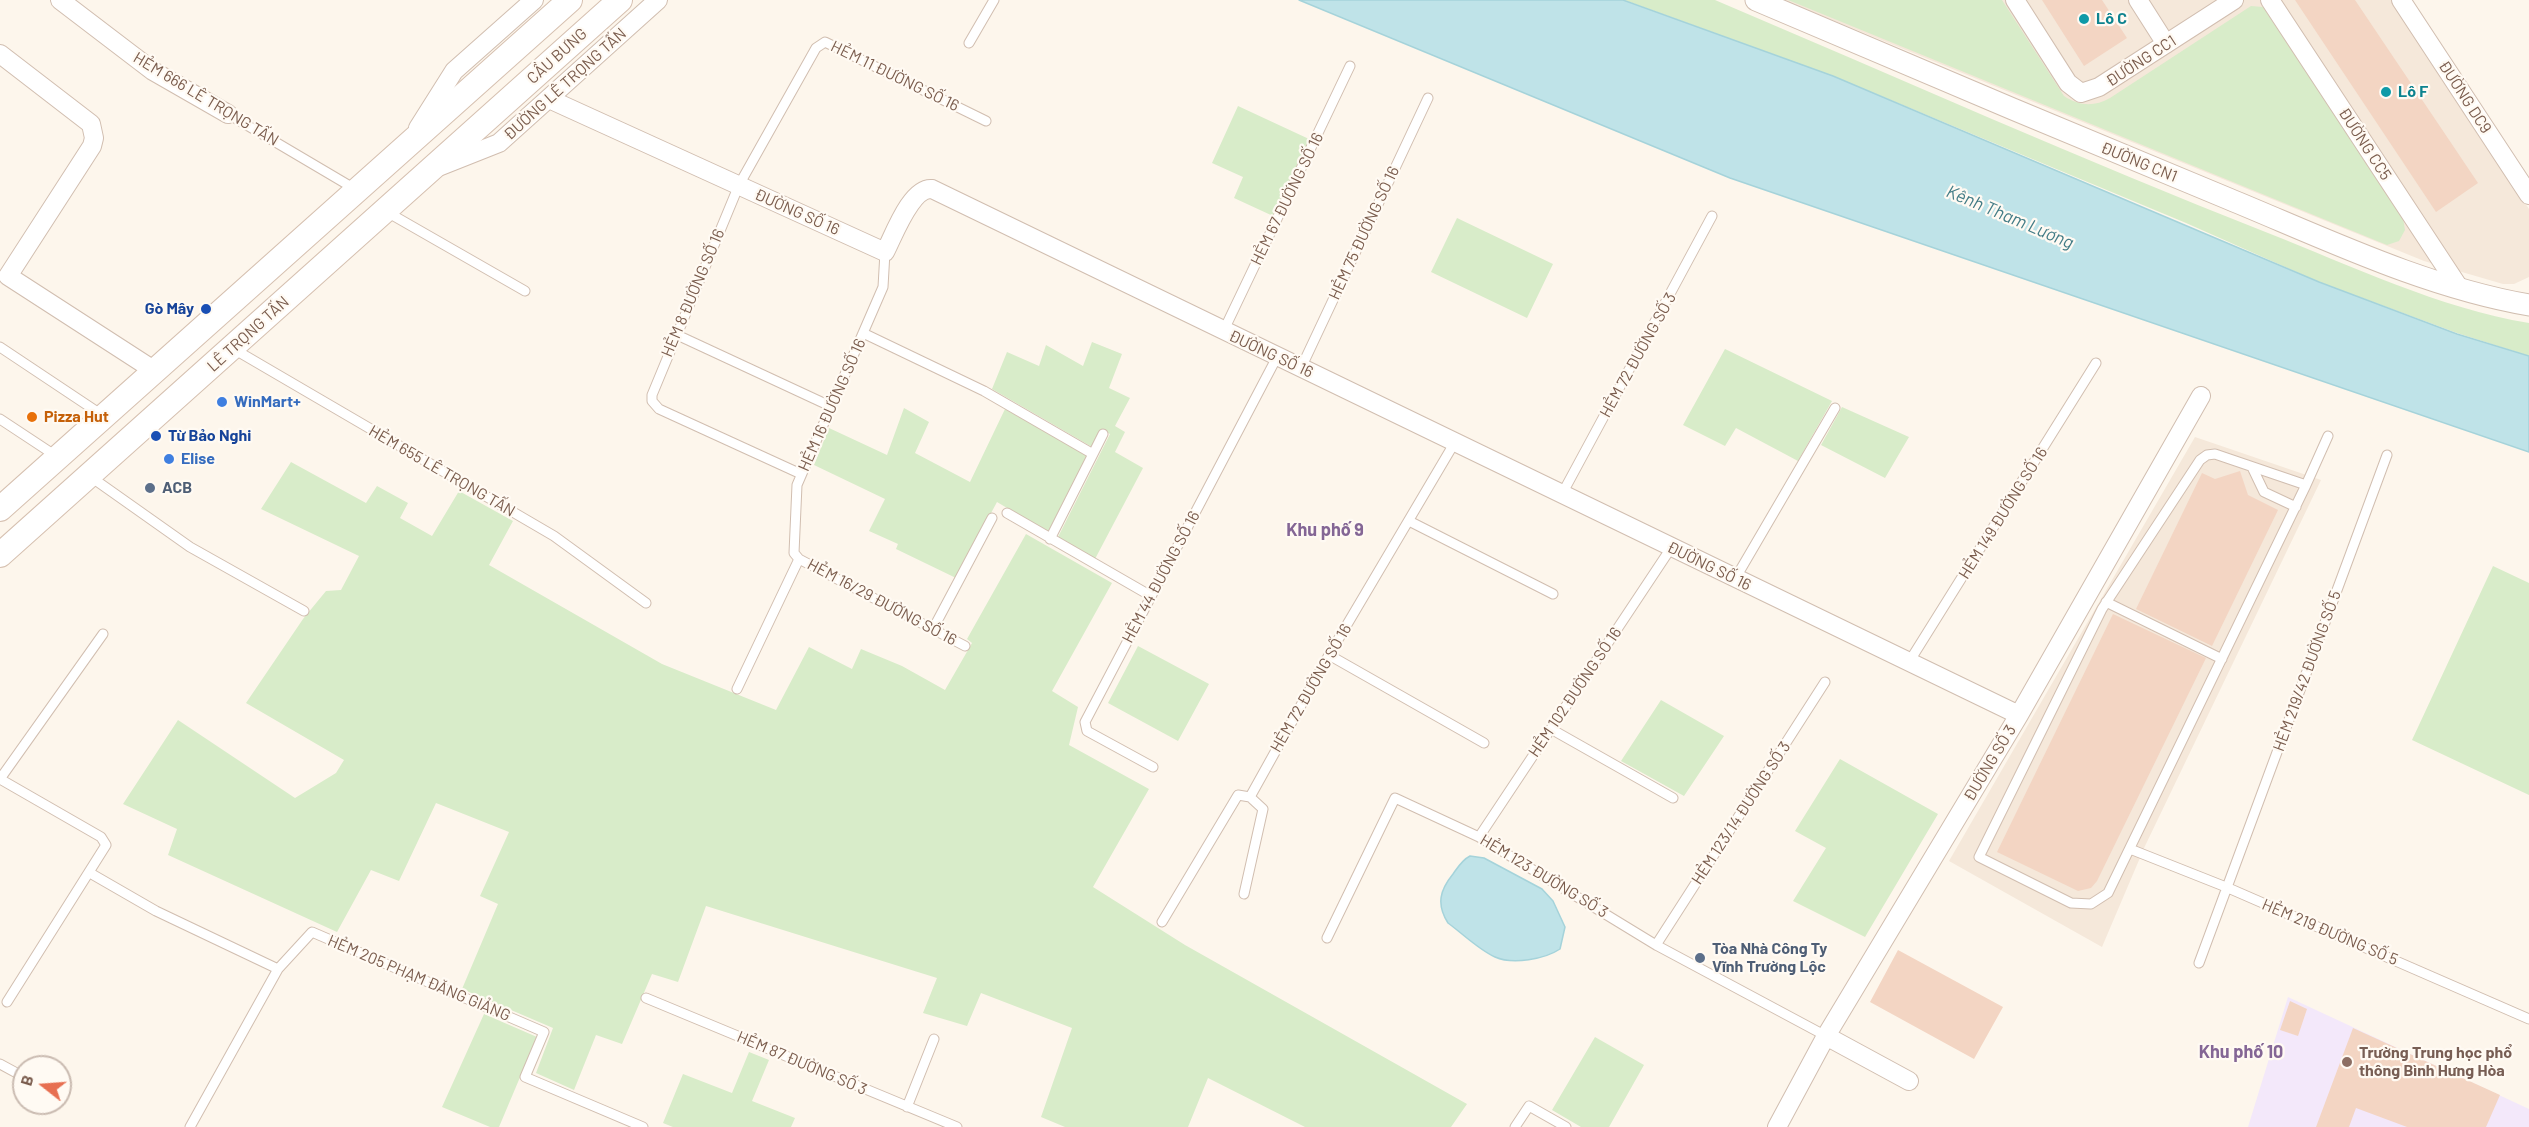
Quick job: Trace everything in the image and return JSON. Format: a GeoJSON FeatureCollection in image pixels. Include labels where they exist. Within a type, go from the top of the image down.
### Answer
{"type":"FeatureCollection","features":[{"type":"Feature","properties":{"kind":"main road","name":"CẦU BƯNG"},"geometry":{"type":"LineString","coordinates":[[408,144],[570,0]]}},
{"type":"Feature","properties":{"kind":"main road","name":"CẦU BƯNG"},"geometry":{"type":"LineString","coordinates":[[495,112],[620,0]]}},
{"type":"Feature","properties":{"kind":"main road","name":"LÊ TRỌNG TẤN"},"geometry":{"type":"LineString","coordinates":[[0,555],[495,112]]}},
{"type":"Feature","properties":{"kind":"main road"},"geometry":{"type":"LineString","coordinates":[[0,509],[408,144]]}},
{"type":"Feature","properties":{"kind":"main road"},"geometry":{"type":"LineString","coordinates":[[203,328],[232,348]]}},
{"type":"Feature","properties":{"kind":"street"},"geometry":{"type":"LineString","coordinates":[[408,144],[454,71],[534,0]]}},
{"type":"Feature","properties":{"kind":"street","name":"ĐƯỜNG LÊ TRỌNG TẤN"},"geometry":{"type":"LineString","coordinates":[[431,170],[499,143],[658,0]]}},
{"type":"Feature","properties":{"kind":"street","name":"ĐƯỜNG CN1"},"geometry":{"type":"LineString","coordinates":[[1756,0],[2115,153],[2292,225],[2460,289],[2529,305]]}},
{"type":"Feature","properties":{"kind":"street","name":"ĐƯỜNG CC1"},"geometry":{"type":"LineString","coordinates":[[2015,0],[2068,83],[2081,93],[2099,87],[2234,0]]}},
{"type":"Feature","properties":{"kind":"street"},"geometry":{"type":"LineString","coordinates":[[2138,0],[2166,44]]}},
{"type":"Feature","properties":{"kind":"street","name":"ĐƯỜNG CC5"},"geometry":{"type":"LineString","coordinates":[[2270,0],[2460,289]]}},
{"type":"Feature","properties":{"kind":"street","name":"ĐƯỜNG DC9"},"geometry":{"type":"LineString","coordinates":[[2401,0],[2529,195]]}},
{"type":"Feature","properties":{"kind":"street","name":"HẺM 666 LÊ TRỌNG TẤN"},"geometry":{"type":"LineString","coordinates":[[64,1],[153,71],[228,114]]}},
{"type":"Feature","properties":{"kind":"street"},"geometry":{"type":"LineString","coordinates":[[0,54],[92,124],[94,130],[92,146],[8,276],[155,371]]}},
{"type":"Feature","properties":{"kind":"street","name":"ĐƯỜNG SỐ 16"},"geometry":{"type":"LineString","coordinates":[[549,99],[885,252],[915,195],[925,189],[932,189],[1223,332],[2019,715]]}},
{"type":"Feature","properties":{"kind":"street","name":"ĐƯỜNG SỐ 3"},"geometry":{"type":"LineString","coordinates":[[1777,1127],[1826,1036],[2019,715],[2201,396]]}},
{"type":"Feature","properties":{"kind":"street"},"geometry":{"type":"LineString","coordinates":[[1826,1036],[1909,1081]]}},
{"type":"Feature","properties":{"kind":"lane"},"geometry":{"type":"LineString","coordinates":[[969,43],[994,0]]}},
{"type":"Feature","properties":{"kind":"lane","name":"HẺM 11 ĐƯỜNG SỐ 16"},"geometry":{"type":"LineString","coordinates":[[739,185],[816,48],[825,42],[986,121]]}},
{"type":"Feature","properties":{"kind":"lane","name":"HẺM 67 ĐƯỜNG SỐ 16"},"geometry":{"type":"LineString","coordinates":[[1223,332],[1350,66]]}},
{"type":"Feature","properties":{"kind":"lane","name":"HẺM 75 ĐƯỜNG SỐ 16"},"geometry":{"type":"LineString","coordinates":[[1301,368],[1428,98]]}},
{"type":"Feature","properties":{"kind":"lane","name":"HẺM 666 LÊ TRỌNG TẤN"},"geometry":{"type":"LineString","coordinates":[[228,114],[357,190]]}},
{"type":"Feature","properties":{"kind":"lane","name":"HẺM 8 ĐƯỜNG SỐ 16"},"geometry":{"type":"LineString","coordinates":[[739,185],[675,334],[652,395],[652,401],[659,409],[801,474]]}},
{"type":"Feature","properties":{"kind":"lane"},"geometry":{"type":"LineString","coordinates":[[385,211],[525,291]]}},
{"type":"Feature","properties":{"kind":"lane","name":"HẺM 72 ĐƯỜNG SỐ 3"},"geometry":{"type":"LineString","coordinates":[[1562,494],[1712,216]]}},
{"type":"Feature","properties":{"kind":"lane","name":"HẺM 16 ĐƯỜNG SỐ 16"},"geometry":{"type":"LineString","coordinates":[[799,559],[794,550],[795,495],[801,474],[884,283],[885,252]]}},
{"type":"Feature","properties":{"kind":"lane"},"geometry":{"type":"LineString","coordinates":[[863,333],[984,391],[1093,454]]}},
{"type":"Feature","properties":{"kind":"lane"},"geometry":{"type":"LineString","coordinates":[[675,334],[830,406]]}},
{"type":"Feature","properties":{"kind":"lane"},"geometry":{"type":"LineString","coordinates":[[0,347],[104,417]]}},
{"type":"Feature","properties":{"kind":"lane","name":"HẺM 655 LÊ TRỌNG TẤN"},"geometry":{"type":"LineString","coordinates":[[232,348],[554,536],[646,603]]}},
{"type":"Feature","properties":{"kind":"lane","name":"HẺM 44 ĐƯỜNG SỐ 16"},"geometry":{"type":"LineString","coordinates":[[1153,767],[1087,731],[1084,727],[1277,357]]}},
{"type":"Feature","properties":{"kind":"lane","name":"HẺM 149 ĐƯỜNG SỐ 16"},"geometry":{"type":"LineString","coordinates":[[1909,662],[2096,363]]}},
{"type":"Feature","properties":{"kind":"lane"},"geometry":{"type":"LineString","coordinates":[[1735,579],[1835,408]]}},
{"type":"Feature","properties":{"kind":"lane"},"geometry":{"type":"LineString","coordinates":[[0,419],[58,457]]}},
{"type":"Feature","properties":{"kind":"lane"},"geometry":{"type":"LineString","coordinates":[[1050,539],[1103,434]]}},
{"type":"Feature","properties":{"kind":"lane"},"geometry":{"type":"LineString","coordinates":[[2306,485],[2216,454],[2204,456],[2106,602],[1979,857],[2071,903],[2084,904],[2098,901],[2108,893],[2306,485],[2328,436]]}},
{"type":"Feature","properties":{"kind":"lane","name":"HẺM 72 ĐƯỜNG SỐ 16"},"geometry":{"type":"LineString","coordinates":[[1162,922],[1238,795],[1250,797],[1329,655],[1455,442]]}},
{"type":"Feature","properties":{"kind":"lane","name":"HẺM 219/42 ĐƯỜNG SỐ 5"},"geometry":{"type":"LineString","coordinates":[[2199,963],[2387,455]]}},
{"type":"Feature","properties":{"kind":"lane"},"geometry":{"type":"LineString","coordinates":[[2252,467],[2264,492],[2295,507]]}},
{"type":"Feature","properties":{"kind":"lane"},"geometry":{"type":"LineString","coordinates":[[89,476],[190,547],[304,610]]}},
{"type":"Feature","properties":{"kind":"lane"},"geometry":{"type":"LineString","coordinates":[[1007,513],[1151,596]]}},
{"type":"Feature","properties":{"kind":"lane"},"geometry":{"type":"LineString","coordinates":[[933,629],[992,518]]}},
{"type":"Feature","properties":{"kind":"lane"},"geometry":{"type":"LineString","coordinates":[[1409,521],[1553,594]]}},
{"type":"Feature","properties":{"kind":"lane","name":"HẺM 102 ĐƯỜNG SỐ 16"},"geometry":{"type":"LineString","coordinates":[[1479,837],[1671,548]]}},
{"type":"Feature","properties":{"kind":"lane"},"geometry":{"type":"LineString","coordinates":[[737,689],[799,559]]}},
{"type":"Feature","properties":{"kind":"lane","name":"HẺM 16/29 ĐƯỜNG SỐ 16"},"geometry":{"type":"LineString","coordinates":[[799,559],[965,646]]}},
{"type":"Feature","properties":{"kind":"lane"},"geometry":{"type":"LineString","coordinates":[[2106,602],[2222,659]]}},
{"type":"Feature","properties":{"kind":"lane"},"geometry":{"type":"LineString","coordinates":[[7,1002],[106,845],[101,837],[0,779],[103,634]]}},
{"type":"Feature","properties":{"kind":"lane"},"geometry":{"type":"LineString","coordinates":[[1329,655],[1484,742]]}},
{"type":"Feature","properties":{"kind":"lane","name":"HẺM 123/14 ĐƯỜNG SỐ 3"},"geometry":{"type":"LineString","coordinates":[[1656,945],[1825,682]]}},
{"type":"Feature","properties":{"kind":"lane"},"geometry":{"type":"LineString","coordinates":[[1551,729],[1673,798]]}},
{"type":"Feature","properties":{"kind":"lane"},"geometry":{"type":"LineString","coordinates":[[1244,894],[1263,809],[1250,797]]}},
{"type":"Feature","properties":{"kind":"lane","name":"HẺM 123 ĐƯỜNG SỐ 3"},"geometry":{"type":"LineString","coordinates":[[1327,938],[1395,798],[1479,837],[1656,945],[1826,1036]]}},
{"type":"Feature","properties":{"kind":"lane","name":"HẺM 219 ĐƯỜNG SỐ 5"},"geometry":{"type":"LineString","coordinates":[[2130,849],[2226,887],[2529,1019]]}},
{"type":"Feature","properties":{"kind":"lane"},"geometry":{"type":"LineString","coordinates":[[90,873],[156,911],[278,969]]}},
{"type":"Feature","properties":{"kind":"lane","name":"HẺM 205 PHẠM ĐĂNG GIẢNG"},"geometry":{"type":"LineString","coordinates":[[189,1127],[278,969],[312,932],[544,1032],[525,1077],[643,1127]]}},
{"type":"Feature","properties":{"kind":"lane","name":"HẺM 87 ĐƯỜNG SỐ 3"},"geometry":{"type":"LineString","coordinates":[[646,998],[957,1127]]}},
{"type":"Feature","properties":{"kind":"lane"},"geometry":{"type":"LineString","coordinates":[[907,1107],[933,1039]]}},
{"type":"Feature","properties":{"kind":"lane"},"geometry":{"type":"LineString","coordinates":[[1515,1127],[1529,1106],[1566,1127]]}},
{"type":"Feature","properties":{"kind":"shaded area"},"geometry":{"type":"Polygon","coordinates":[[[1783,0],[2391,0],[2529,209],[2529,277],[2514,284],[2503,284],[2424,261],[1783,0]]]}},
{"type":"Feature","properties":{"kind":"shaded area"},"geometry":{"type":"Polygon","coordinates":[[[2195,437],[2321,480],[2145,846],[2102,947],[1949,861],[2195,437]]]}},
{"type":"Feature","properties":{"kind":"shaded area","name":"Trường Trung học phổ thông Bình Hưng Hòa"},"geometry":{"type":"Polygon","coordinates":[[[2288,997],[2529,1109],[2529,1127],[2248,1127],[2288,997]]]}},
{"type":"Feature","properties":{"kind":"green space"},"geometry":{"type":"Polygon","coordinates":[[[1624,0],[1715,0],[2060,148],[2364,272],[2429,297],[2529,323],[2529,356],[2457,333],[2319,282],[2186,223],[1833,76],[1624,0]]]}},
{"type":"Feature","properties":{"kind":"green space"},"geometry":{"type":"Polygon","coordinates":[[[1788,0],[2002,0],[2064,96],[2075,102],[2087,104],[2098,103],[2110,98],[2251,6],[2263,7],[2403,218],[2405,230],[2399,241],[2387,245],[1788,0]]]}},
{"type":"Feature","properties":{"kind":"green space"},"geometry":{"type":"Polygon","coordinates":[[[1238,106],[1309,139],[1273,216],[1234,198],[1243,177],[1212,163],[1238,106]]]}},
{"type":"Feature","properties":{"kind":"green space"},"geometry":{"type":"Polygon","coordinates":[[[1457,218],[1553,264],[1527,318],[1431,272],[1457,218]]]}},
{"type":"Feature","properties":{"kind":"green space"},"geometry":{"type":"Polygon","coordinates":[[[1092,342],[1122,354],[1109,388],[1130,398],[1115,426],[1125,432],[1115,452],[1143,468],[1095,559],[1058,537],[1110,434],[1101,429],[1092,447],[992,389],[1007,352],[1039,366],[1046,345],[1083,366],[1092,342]]]}},
{"type":"Feature","properties":{"kind":"green space"},"geometry":{"type":"Polygon","coordinates":[[[1725,349],[1832,401],[1798,461],[1736,428],[1725,446],[1683,425],[1725,349]]]}},
{"type":"Feature","properties":{"kind":"green space"},"geometry":{"type":"Polygon","coordinates":[[[1842,407],[1909,437],[1885,478],[1821,445],[1842,407]]]}},
{"type":"Feature","properties":{"kind":"green space"},"geometry":{"type":"Polygon","coordinates":[[[904,408],[929,422],[915,453],[970,482],[1005,409],[1088,456],[1049,533],[997,502],[956,578],[896,549],[898,544],[869,531],[885,499],[814,465],[829,428],[887,455],[904,408]]]}},
{"type":"Feature","properties":{"kind":"green space"},"geometry":{"type":"Polygon","coordinates":[[[291,462],[366,503],[377,486],[408,503],[400,518],[432,536],[459,491],[513,521],[489,565],[662,664],[776,710],[809,647],[852,669],[861,649],[902,666],[945,690],[972,643],[967,639],[1026,534],[1112,583],[1052,691],[1078,707],[1069,745],[1149,789],[1093,887],[1185,945],[1467,1104],[1451,1127],[1305,1127],[1208,1078],[1188,1127],[1065,1127],[1041,1117],[1072,1028],[981,993],[967,1026],[923,1013],[937,978],[706,906],[678,982],[652,974],[622,1044],[596,1035],[574,1090],[536,1073],[553,1028],[462,989],[498,904],[480,896],[509,832],[436,803],[399,881],[371,870],[337,932],[168,855],[177,829],[123,804],[178,720],[295,798],[336,773],[344,760],[246,703],[303,619],[326,591],[341,590],[359,556],[261,509],[291,462]]]}},
{"type":"Feature","properties":{"kind":"green space"},"geometry":{"type":"Polygon","coordinates":[[[2493,566],[2529,583],[2529,795],[2412,740],[2493,566]]]}},
{"type":"Feature","properties":{"kind":"green space"},"geometry":{"type":"Polygon","coordinates":[[[1138,646],[1209,684],[1178,741],[1108,703],[1138,646]]]}},
{"type":"Feature","properties":{"kind":"green space"},"geometry":{"type":"Polygon","coordinates":[[[1661,700],[1724,736],[1684,796],[1621,761],[1661,700]]]}},
{"type":"Feature","properties":{"kind":"green space"},"geometry":{"type":"Polygon","coordinates":[[[1840,759],[1938,814],[1865,937],[1793,901],[1826,848],[1795,831],[1840,759]]]}},
{"type":"Feature","properties":{"kind":"green space"},"geometry":{"type":"Polygon","coordinates":[[[484,1014],[537,1037],[499,1127],[490,1127],[442,1107],[484,1014]]]}},
{"type":"Feature","properties":{"kind":"green space"},"geometry":{"type":"Polygon","coordinates":[[[1595,1037],[1644,1065],[1609,1127],[1581,1127],[1552,1110],[1595,1037]]]}},
{"type":"Feature","properties":{"kind":"green space"},"geometry":{"type":"Polygon","coordinates":[[[749,1052],[769,1060],[752,1101],[795,1118],[791,1127],[673,1127],[663,1123],[683,1074],[732,1093],[749,1052]]]}},
{"type":"Feature","properties":{"kind":"water","name":"Kênh Tham Lương"},"geometry":{"type":"Polygon","coordinates":[[[1299,0],[1623,0],[1833,76],[2319,282],[2457,334],[2529,356],[2529,452],[1730,178],[1299,0]]]}},
{"type":"Feature","properties":{"kind":"water"},"geometry":{"type":"Polygon","coordinates":[[[1470,856],[1484,858],[1542,889],[1553,901],[1565,927],[1560,949],[1546,956],[1529,960],[1502,959],[1483,950],[1448,923],[1442,910],[1441,897],[1458,866],[1470,856]]]}},
{"type":"Feature","properties":{"kind":"building","name":"Lô C"},"geometry":{"type":"Polygon","coordinates":[[[2042,0],[2102,0],[2127,38],[2084,66],[2042,0]]]}},
{"type":"Feature","properties":{"kind":"building","name":"Lô F"},"geometry":{"type":"Polygon","coordinates":[[[2295,0],[2355,0],[2478,183],[2436,212],[2295,0]]]}},
{"type":"Feature","properties":{"kind":"building"},"geometry":{"type":"Polygon","coordinates":[[[2240,471],[2248,495],[2278,510],[2212,646],[2136,609],[2202,473],[2215,479],[2240,471]]]}},
{"type":"Feature","properties":{"kind":"building"},"geometry":{"type":"Polygon","coordinates":[[[2113,614],[2206,658],[2097,881],[2091,888],[2078,891],[1997,852],[2113,614]]]}},
{"type":"Feature","properties":{"kind":"building"},"geometry":{"type":"Polygon","coordinates":[[[1898,950],[2003,1007],[1974,1059],[1870,1002],[1898,950]]]}},
{"type":"Feature","properties":{"kind":"building"},"geometry":{"type":"Polygon","coordinates":[[[2290,1001],[2307,1009],[2298,1036],[2280,1030],[2290,1001]]]}},
{"type":"Feature","properties":{"kind":"building"},"geometry":{"type":"Polygon","coordinates":[[[2353,1028],[2500,1095],[2486,1127],[2407,1127],[2356,1108],[2349,1127],[2316,1127],[2353,1028]]]}},
{"type":"Feature","properties":{"kind":"place","name":"Lô C"},"geometry":{"type":"Point","coordinates":[2084,19]}},
{"type":"Feature","properties":{"kind":"place","name":"Lô F"},"geometry":{"type":"Point","coordinates":[2386,92]}},
{"type":"Feature","properties":{"kind":"place","name":"Gò Mây"},"geometry":{"type":"Point","coordinates":[206,309]}},
{"type":"Feature","properties":{"kind":"place","name":"WinMart+"},"geometry":{"type":"Point","coordinates":[222,402]}},
{"type":"Feature","properties":{"kind":"place","name":"Pizza Hut"},"geometry":{"type":"Point","coordinates":[32,417]}},
{"type":"Feature","properties":{"kind":"place","name":"Từ Bảo Nghi"},"geometry":{"type":"Point","coordinates":[156,436]}},
{"type":"Feature","properties":{"kind":"place","name":"Elise"},"geometry":{"type":"Point","coordinates":[169,459]}},
{"type":"Feature","properties":{"kind":"place","name":"ACB"},"geometry":{"type":"Point","coordinates":[150,488]}},
{"type":"Feature","properties":{"kind":"place","name":"Tòa Nhà Công Ty Vĩnh Trường Lộc"},"geometry":{"type":"Point","coordinates":[1700,958]}},
{"type":"Feature","properties":{"kind":"place","name":"Trường Trung học phổ thông Bình Hưng Hòa"},"geometry":{"type":"Point","coordinates":[2347,1062]}},
{"type":"Feature","properties":{"kind":"district","name":"Khu phố 9"},"geometry":{"type":"Point","coordinates":[1325,530]}},
{"type":"Feature","properties":{"kind":"district","name":"Khu phố 10"},"geometry":{"type":"Point","coordinates":[2241,1052]}}]}
